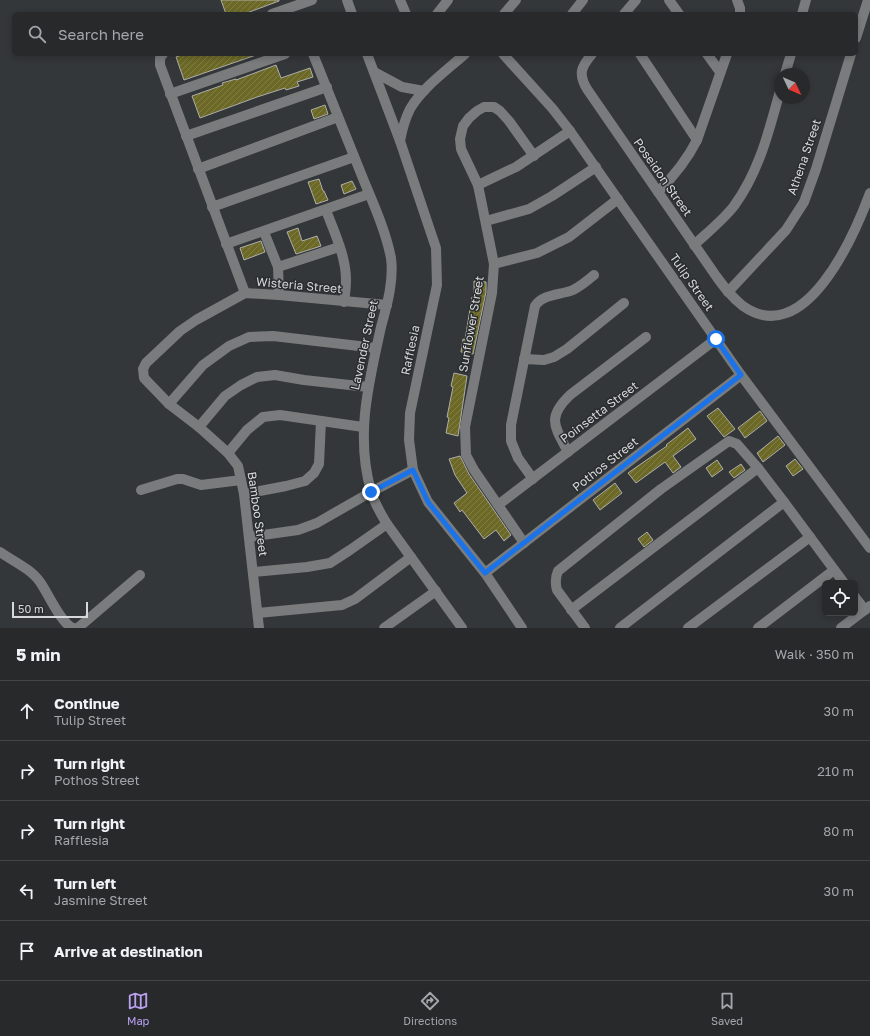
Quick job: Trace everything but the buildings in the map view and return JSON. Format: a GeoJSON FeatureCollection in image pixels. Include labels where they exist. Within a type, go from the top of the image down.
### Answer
{"type":"FeatureCollection","features":[{"type":"Feature","properties":{"kind":"street"},"geometry":{"type":"LineString","coordinates":[[278,12],[312,0]]}},
{"type":"Feature","properties":{"kind":"street"},"geometry":{"type":"LineString","coordinates":[[347,0],[351,12]]}},
{"type":"Feature","properties":{"kind":"street"},"geometry":{"type":"LineString","coordinates":[[400,0],[405,12]]}},
{"type":"Feature","properties":{"kind":"street"},"geometry":{"type":"LineString","coordinates":[[506,12],[516,0]]}},
{"type":"Feature","properties":{"kind":"street"},"geometry":{"type":"LineString","coordinates":[[574,12],[583,0]]}},
{"type":"Feature","properties":{"kind":"street"},"geometry":{"type":"LineString","coordinates":[[626,12],[636,0]]}},
{"type":"Feature","properties":{"kind":"street"},"geometry":{"type":"LineString","coordinates":[[669,0],[678,12]]}},
{"type":"Feature","properties":{"kind":"street"},"geometry":{"type":"LineString","coordinates":[[737,0],[740,12]]}},
{"type":"Feature","properties":{"kind":"street"},"geometry":{"type":"LineString","coordinates":[[803,12],[806,0]]}},
{"type":"Feature","properties":{"kind":"street"},"geometry":{"type":"LineString","coordinates":[[858,32],[868,0]]}},
{"type":"Feature","properties":{"kind":"street"},"geometry":{"type":"LineString","coordinates":[[438,12],[446,1]]}},
{"type":"Feature","properties":{"kind":"street"},"geometry":{"type":"LineString","coordinates":[[162,56],[159,61],[170,94],[245,294]]}},
{"type":"Feature","properties":{"kind":"street"},"geometry":{"type":"LineString","coordinates":[[170,94],[279,56]]}},
{"type":"Feature","properties":{"kind":"street","name":"Lavender Street"},"geometry":{"type":"LineString","coordinates":[[314,56],[384,233],[391,258],[392,279],[368,387],[363,427],[365,456],[371,492],[387,524],[436,591],[457,626]]}},
{"type":"Feature","properties":{"kind":"street","name":"Rafflesia"},"geometry":{"type":"LineString","coordinates":[[368,56],[400,142],[436,248],[436,285],[410,413],[409,440],[413,470],[428,502],[485,573],[522,628]]}},
{"type":"Feature","properties":{"kind":"street"},"geometry":{"type":"LineString","coordinates":[[400,142],[403,127],[410,110],[424,91],[463,56]]}},
{"type":"Feature","properties":{"kind":"street","name":"Tulip Street"},"geometry":{"type":"LineString","coordinates":[[506,56],[552,108],[570,131],[741,375],[870,548]]}},
{"type":"Feature","properties":{"kind":"street","name":"Poseidon Street"},"geometry":{"type":"LineString","coordinates":[[590,56],[583,66],[581,75],[587,89],[728,292],[744,307],[765,315],[778,315],[786,314],[797,309],[806,302],[826,278],[844,251],[859,222],[870,193]]}},
{"type":"Feature","properties":{"kind":"street"},"geometry":{"type":"LineString","coordinates":[[641,56],[697,140]]}},
{"type":"Feature","properties":{"kind":"street"},"geometry":{"type":"LineString","coordinates":[[708,56],[720,72]]}},
{"type":"Feature","properties":{"kind":"street"},"geometry":{"type":"LineString","coordinates":[[658,192],[684,164],[697,140],[725,56]]}},
{"type":"Feature","properties":{"kind":"street"},"geometry":{"type":"LineString","coordinates":[[786,68],[790,56]]}},
{"type":"Feature","properties":{"kind":"street","name":"Athena Street"},"geometry":{"type":"LineString","coordinates":[[728,292],[786,230],[804,202],[816,169],[850,56]]}},
{"type":"Feature","properties":{"kind":"street"},"geometry":{"type":"LineString","coordinates":[[374,72],[402,87],[424,91]]}},
{"type":"Feature","properties":{"kind":"street"},"geometry":{"type":"LineString","coordinates":[[186,136],[327,87]]}},
{"type":"Feature","properties":{"kind":"street"},"geometry":{"type":"LineString","coordinates":[[694,244],[719,222],[733,207],[745,189],[755,169],[767,137],[776,104]]}},
{"type":"Feature","properties":{"kind":"street","name":"Sunflower Street"},"geometry":{"type":"LineString","coordinates":[[524,543],[474,470],[466,455],[465,427],[492,293],[494,264],[478,185],[461,149],[460,139],[463,126],[469,118],[484,107],[494,107],[509,121],[534,156]]}},
{"type":"Feature","properties":{"kind":"street"},"geometry":{"type":"LineString","coordinates":[[198,170],[338,117]]}},
{"type":"Feature","properties":{"kind":"street"},"geometry":{"type":"LineString","coordinates":[[478,185],[516,167],[570,131]]}},
{"type":"Feature","properties":{"kind":"street"},"geometry":{"type":"LineString","coordinates":[[212,207],[354,157]]}},
{"type":"Feature","properties":{"kind":"street"},"geometry":{"type":"LineString","coordinates":[[486,221],[529,209],[552,196],[596,167]]}},
{"type":"Feature","properties":{"kind":"street"},"geometry":{"type":"LineString","coordinates":[[226,244],[264,232],[369,194]]}},
{"type":"Feature","properties":{"kind":"street"},"geometry":{"type":"LineString","coordinates":[[494,264],[537,253],[569,237],[618,199]]}},
{"type":"Feature","properties":{"kind":"street"},"geometry":{"type":"LineString","coordinates":[[326,210],[345,268],[346,280],[344,302]]}},
{"type":"Feature","properties":{"kind":"street"},"geometry":{"type":"LineString","coordinates":[[264,232],[278,267],[279,295]]}},
{"type":"Feature","properties":{"kind":"street"},"geometry":{"type":"LineString","coordinates":[[278,267],[339,247]]}},
{"type":"Feature","properties":{"kind":"street"},"geometry":{"type":"LineString","coordinates":[[533,479],[518,458],[511,441],[510,425],[535,306],[537,302],[544,298],[572,290],[585,283],[594,275]]}},
{"type":"Feature","properties":{"kind":"street","name":"Wisteria Street"},"geometry":{"type":"LineString","coordinates":[[142,373],[146,363],[180,331],[196,320],[245,294],[279,295],[386,305]]}},
{"type":"Feature","properties":{"kind":"street"},"geometry":{"type":"LineString","coordinates":[[524,359],[544,360],[554,357],[567,349],[624,303]]}},
{"type":"Feature","properties":{"kind":"street"},"geometry":{"type":"LineString","coordinates":[[169,404],[203,365],[229,346],[249,337],[273,336],[376,348]]}},
{"type":"Feature","properties":{"kind":"street"},"geometry":{"type":"LineString","coordinates":[[568,452],[555,428],[554,423],[561,404],[570,395],[646,337]]}},
{"type":"Feature","properties":{"kind":"street","name":"Poinsetta Street"},"geometry":{"type":"LineString","coordinates":[[498,505],[716,339]]}},
{"type":"Feature","properties":{"kind":"street","name":"Bamboo Street"},"geometry":{"type":"LineString","coordinates":[[142,373],[144,378],[169,404],[199,427],[228,453],[238,466],[244,494],[259,628]]}},
{"type":"Feature","properties":{"kind":"street"},"geometry":{"type":"LineString","coordinates":[[199,427],[225,396],[241,385],[257,377],[275,375],[304,380],[368,387]]}},
{"type":"Feature","properties":{"kind":"street","name":"Pothos Street"},"geometry":{"type":"LineString","coordinates":[[485,573],[741,375]]}},
{"type":"Feature","properties":{"kind":"street"},"geometry":{"type":"LineString","coordinates":[[228,453],[247,430],[263,417],[280,414],[363,427]]}},
{"type":"Feature","properties":{"kind":"street"},"geometry":{"type":"LineString","coordinates":[[244,494],[305,481],[314,473],[319,464],[321,421]]}},
{"type":"Feature","properties":{"kind":"street"},"geometry":{"type":"LineString","coordinates":[[584,628],[557,590],[555,578],[558,571],[662,489],[729,441],[737,444],[758,468],[842,580]]}},
{"type":"Feature","properties":{"kind":"street"},"geometry":{"type":"LineString","coordinates":[[571,610],[758,468]]}},
{"type":"Feature","properties":{"kind":"street"},"geometry":{"type":"LineString","coordinates":[[249,537],[298,530],[317,523],[413,470]]}},
{"type":"Feature","properties":{"kind":"street"},"geometry":{"type":"LineString","coordinates":[[141,490],[177,479],[183,479],[201,485],[241,480]]}},
{"type":"Feature","properties":{"kind":"street"},"geometry":{"type":"LineString","coordinates":[[620,628],[784,502]]}},
{"type":"Feature","properties":{"kind":"street"},"geometry":{"type":"LineString","coordinates":[[253,572],[307,567],[330,563],[387,524]]}},
{"type":"Feature","properties":{"kind":"street"},"geometry":{"type":"LineString","coordinates":[[688,628],[810,537]]}},
{"type":"Feature","properties":{"kind":"street"},"geometry":{"type":"LineString","coordinates":[[0,552],[39,580],[62,619],[67,625],[73,628]]}},
{"type":"Feature","properties":{"kind":"street"},"geometry":{"type":"LineString","coordinates":[[258,613],[342,605],[355,599],[411,556]]}},
{"type":"Feature","properties":{"kind":"street"},"geometry":{"type":"LineString","coordinates":[[758,628],[834,570]]}},
{"type":"Feature","properties":{"kind":"street"},"geometry":{"type":"LineString","coordinates":[[77,628],[140,575]]}},
{"type":"Feature","properties":{"kind":"street"},"geometry":{"type":"LineString","coordinates":[[384,628],[436,591]]}},
{"type":"Feature","properties":{"kind":"street"},"geometry":{"type":"LineString","coordinates":[[841,628],[867,608],[858,600]]}},
{"type":"Feature","properties":{"kind":"route"},"geometry":{"type":"LineString","coordinates":[[371,492],[413,470],[428,502],[485,573],[741,375],[716,339]]}}]}
